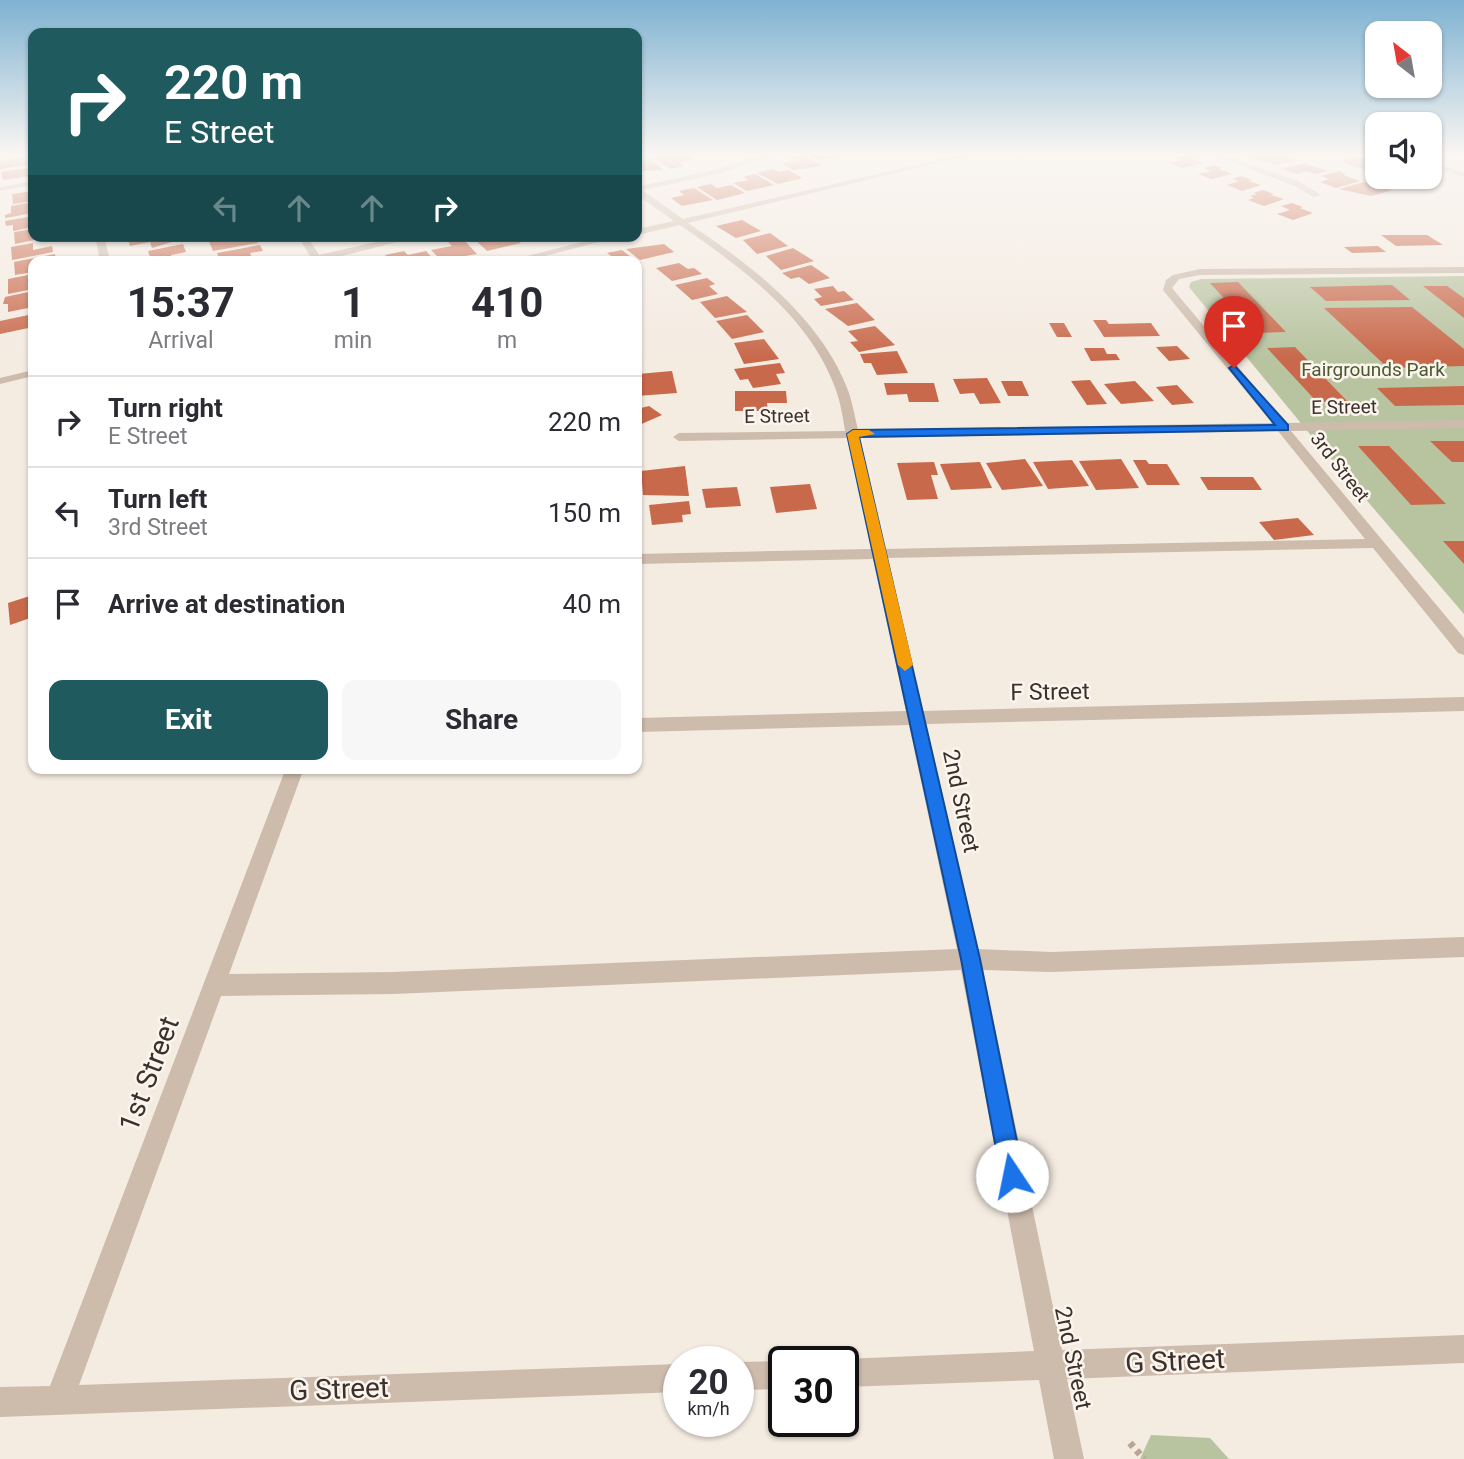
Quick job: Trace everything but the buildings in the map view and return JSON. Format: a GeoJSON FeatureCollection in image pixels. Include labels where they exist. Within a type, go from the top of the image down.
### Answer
{"type":"FeatureCollection","features":[{"type":"Feature","properties":{"kind":"street"},"geometry":{"type":"LineString","coordinates":[[642,231],[675,223]]}},
{"type":"Feature","properties":{"kind":"street","name":"2nd Street"},"geometry":{"type":"LineString","coordinates":[[682,223],[767,285],[796,313],[829,359],[843,393],[970,959],[1069,1459]]}},
{"type":"Feature","properties":{"kind":"street"},"geometry":{"type":"LineString","coordinates":[[330,256],[390,242]]}},
{"type":"Feature","properties":{"kind":"street"},"geometry":{"type":"LineString","coordinates":[[534,256],[593,242]]}},
{"type":"Feature","properties":{"kind":"street","name":"3rd Street"},"geometry":{"type":"LineString","coordinates":[[1464,270],[1200,272],[1175,277],[1167,288],[1464,649]]}},
{"type":"Feature","properties":{"kind":"street"},"geometry":{"type":"LineString","coordinates":[[0,381],[28,374]]}},
{"type":"Feature","properties":{"kind":"street","name":"E Street"},"geometry":{"type":"LineString","coordinates":[[679,437],[1464,424]]}},
{"type":"Feature","properties":{"kind":"street"},"geometry":{"type":"LineString","coordinates":[[642,559],[1375,543]]}},
{"type":"Feature","properties":{"kind":"street","name":"F Street"},"geometry":{"type":"LineString","coordinates":[[642,725],[1464,704]]}},
{"type":"Feature","properties":{"kind":"street","name":"1st Street"},"geometry":{"type":"LineString","coordinates":[[59,1400],[293,774]]}},
{"type":"Feature","properties":{"kind":"street"},"geometry":{"type":"LineString","coordinates":[[214,985],[393,983],[970,959],[1051,962],[1464,947]]}},
{"type":"Feature","properties":{"kind":"street","name":"G Street"},"geometry":{"type":"LineString","coordinates":[[859,1373],[1464,1349]]}},
{"type":"Feature","properties":{"kind":"street","name":"G Street"},"geometry":{"type":"LineString","coordinates":[[0,1402],[663,1379]]}},
{"type":"Feature","properties":{"kind":"path"},"geometry":{"type":"LineString","coordinates":[[1130,1443],[1144,1459]]}},
{"type":"Feature","properties":{"kind":"green space","name":"Fairgrounds Park"},"geometry":{"type":"Polygon","coordinates":[[[1464,276],[1464,614],[1309,433],[1189,287],[1191,282],[1201,279],[1464,276]]]}},
{"type":"Feature","properties":{"kind":"green space"},"geometry":{"type":"Polygon","coordinates":[[[1151,1435],[1210,1438],[1229,1459],[1140,1459],[1151,1435]]]}},
{"type":"Feature","properties":{"kind":"slow traffic"},"geometry":{"type":"LineString","coordinates":[[869,434],[853,434],[905,665]]}},
{"type":"Feature","properties":{"kind":"route"},"geometry":{"type":"LineString","coordinates":[[1012,1176],[970,959],[853,434],[1284,428],[1234,368]]}}]}
